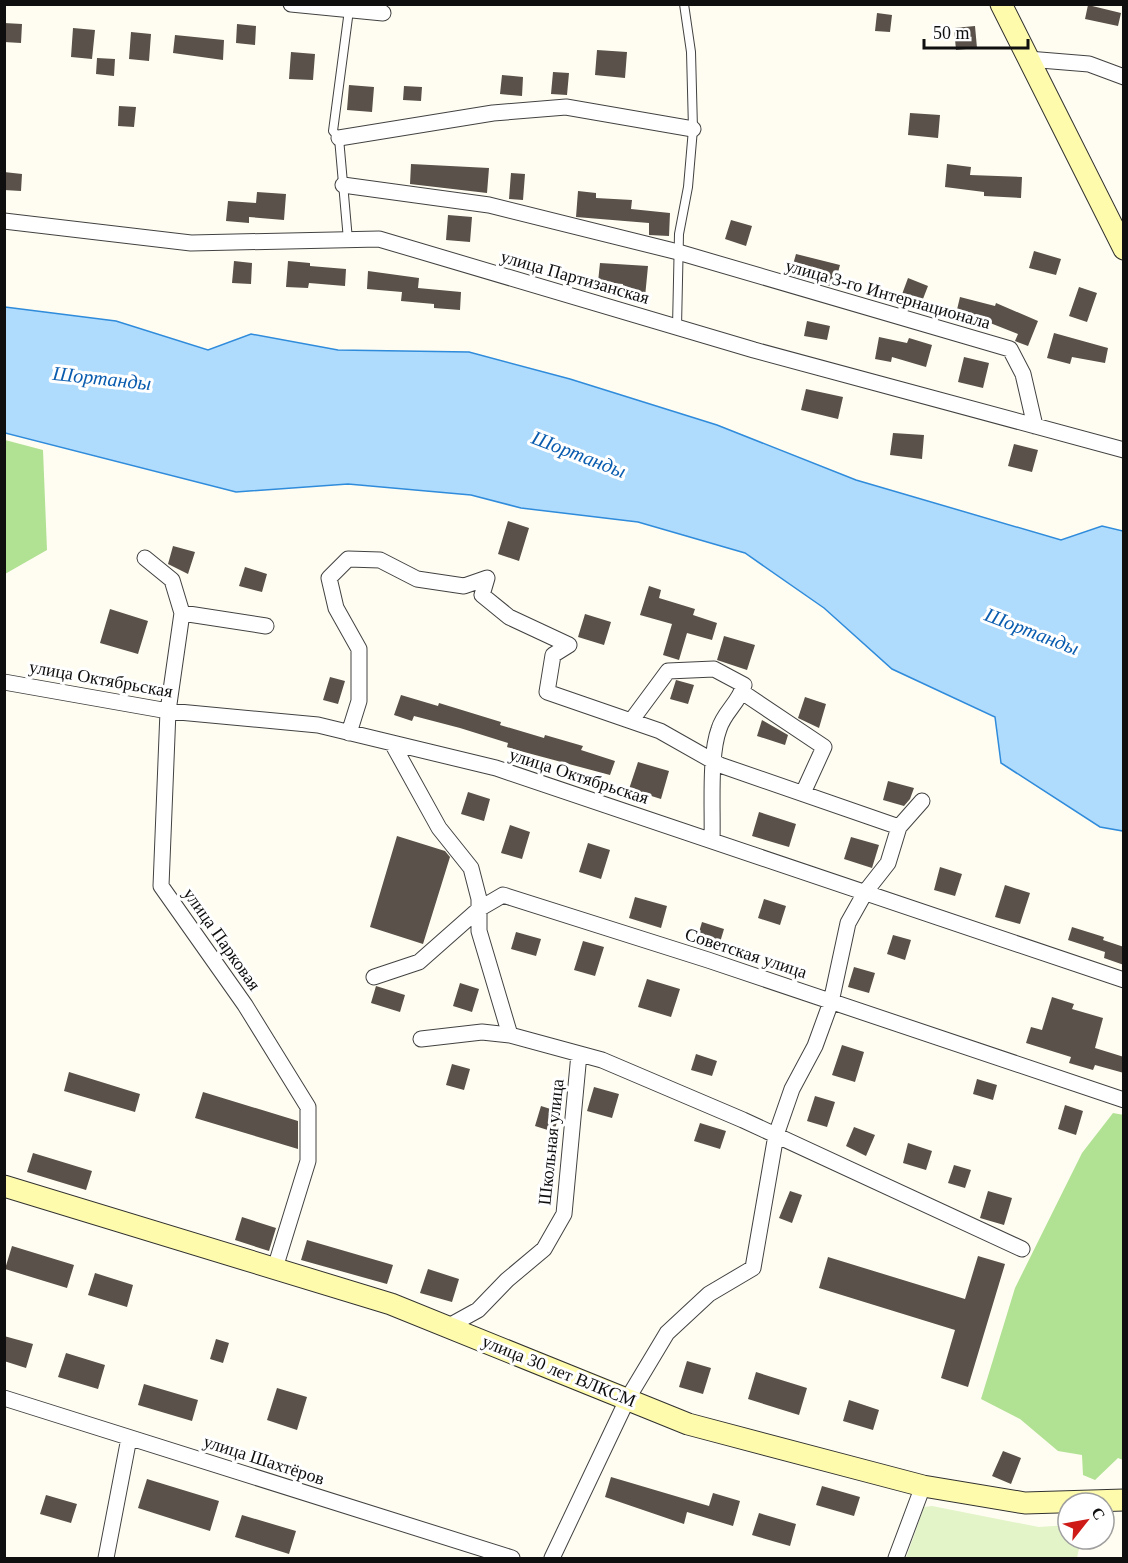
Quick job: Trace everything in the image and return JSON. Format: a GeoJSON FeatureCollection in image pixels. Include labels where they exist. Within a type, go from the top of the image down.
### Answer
{"type":"FeatureCollection","features":[{"type":"Feature","properties":{"kind":"street"},"geometry":{"type":"LineString","coordinates":[[291,4],[349,10],[385,9]]}},
{"type":"Feature","properties":{"kind":"street"},"geometry":{"type":"LineString","coordinates":[[1001,4],[1124,249]]}},
{"type":"Feature","properties":{"kind":"street"},"geometry":{"type":"LineString","coordinates":[[1028,59],[1089,64],[1124,77]]}},
{"type":"Feature","properties":{"kind":"street"},"geometry":{"type":"LineString","coordinates":[[339,138],[493,113],[566,107],[693,129]]}},
{"type":"Feature","properties":{"kind":"street","name":"улица 3-го Интернационала"},"geometry":{"type":"LineString","coordinates":[[343,185],[489,204],[678,252],[1010,350],[1023,374],[1035,426]]}},
{"type":"Feature","properties":{"kind":"street","name":"улица Партизанская"},"geometry":{"type":"LineString","coordinates":[[4,221],[191,243],[379,239],[677,327],[1124,450]]}},
{"type":"Feature","properties":{"kind":"street","name":"улица Парковая"},"geometry":{"type":"LineString","coordinates":[[145,558],[172,580],[182,613],[168,711],[161,886],[245,1005],[308,1107],[308,1161],[275,1268]]}},
{"type":"Feature","properties":{"kind":"street"},"geometry":{"type":"LineString","coordinates":[[349,733],[359,701],[359,649],[336,609],[329,578],[348,559],[380,560],[417,579],[464,586],[487,578],[482,595],[510,617],[569,645],[553,655],[547,692],[660,731],[714,761],[899,827]]}},
{"type":"Feature","properties":{"kind":"street"},"geometry":{"type":"LineString","coordinates":[[182,613],[266,626]]}},
{"type":"Feature","properties":{"kind":"street"},"geometry":{"type":"LineString","coordinates":[[632,721],[668,671],[714,669],[744,685],[740,698],[719,728],[714,761],[712,840]]}},
{"type":"Feature","properties":{"kind":"street","name":"улица Октябрьская"},"geometry":{"type":"LineString","coordinates":[[4,682],[168,711],[318,725],[496,768],[866,891],[1124,980]]}},
{"type":"Feature","properties":{"kind":"street"},"geometry":{"type":"LineString","coordinates":[[742,692],[824,747],[803,792]]}},
{"type":"Feature","properties":{"kind":"street"},"geometry":{"type":"LineString","coordinates":[[392,743],[439,828],[471,868],[479,909],[479,931],[510,1035]]}},
{"type":"Feature","properties":{"kind":"street"},"geometry":{"type":"LineString","coordinates":[[552,1558],[628,1398],[667,1333],[709,1294],[753,1268],[776,1135],[792,1089],[815,1046],[831,1002],[848,923],[866,891],[888,863],[899,827],[922,801]]}},
{"type":"Feature","properties":{"kind":"street","name":"Советская улица"},"geometry":{"type":"LineString","coordinates":[[374,977],[419,962],[479,909],[503,896],[1124,1100]]}},
{"type":"Feature","properties":{"kind":"street"},"geometry":{"type":"LineString","coordinates":[[421,1039],[482,1032],[510,1035],[602,1060],[776,1135],[1022,1249]]}},
{"type":"Feature","properties":{"kind":"street","name":"Школьная улица"},"geometry":{"type":"LineString","coordinates":[[449,1326],[478,1310],[507,1280],[544,1249],[564,1214],[579,1054]]}},
{"type":"Feature","properties":{"kind":"street","name":"улица 30 лет ВЛКСМ"},"geometry":{"type":"LineString","coordinates":[[4,1186],[391,1304],[688,1424],[923,1486],[1024,1503],[1124,1500]]}},
{"type":"Feature","properties":{"kind":"street","name":"улица Шахтёров"},"geometry":{"type":"LineString","coordinates":[[4,1398],[512,1558]]}},
{"type":"Feature","properties":{"kind":"street"},"geometry":{"type":"LineString","coordinates":[[106,1558],[129,1438]]}},
{"type":"Feature","properties":{"kind":"street"},"geometry":{"type":"LineString","coordinates":[[896,1558],[923,1486]]}},
{"type":"Feature","properties":{"kind":"lane"},"geometry":{"type":"LineString","coordinates":[[677,327],[678,252],[693,129],[691,52],[684,4]]}},
{"type":"Feature","properties":{"kind":"lane"},"geometry":{"type":"LineString","coordinates":[[348,240],[339,138],[333,131],[349,10]]}},
{"type":"Feature","properties":{"kind":"green space"},"geometry":{"type":"Polygon","coordinates":[[[5,440],[43,450],[47,550],[5,574],[5,440]]]}},
{"type":"Feature","properties":{"kind":"green space"},"geometry":{"type":"Polygon","coordinates":[[[1113,1113],[1124,1115],[1123,1460],[1118,1458],[1095,1480],[1083,1475],[1082,1455],[1058,1451],[1020,1419],[981,1399],[1015,1288],[1082,1153],[1113,1113]]]}},
{"type":"Feature","properties":{"kind":"green space"},"geometry":{"type":"Polygon","coordinates":[[[932,1506],[1039,1527],[1056,1526],[1056,1551],[1078,1551],[1077,1558],[906,1558],[924,1507],[932,1506]]]}},
{"type":"Feature","properties":{"kind":"water","name":"Шортанды"},"geometry":{"type":"Polygon","coordinates":[[[5,307],[116,321],[208,350],[251,334],[338,350],[469,352],[570,379],[717,425],[856,480],[1061,540],[1102,526],[1123,531],[1123,831],[1100,827],[1001,763],[995,717],[892,669],[824,608],[745,553],[638,522],[521,508],[471,495],[348,484],[236,492],[5,433],[5,307]]]}},
{"type":"Feature","properties":{"kind":"building"},"geometry":{"type":"Polygon","coordinates":[[[1088,5],[1121,13],[1118,26],[1085,19],[1088,5]]]}},
{"type":"Feature","properties":{"kind":"building"},"geometry":{"type":"Polygon","coordinates":[[[877,13],[892,15],[890,32],[875,31],[877,13]]]}},
{"type":"Feature","properties":{"kind":"building"},"geometry":{"type":"Polygon","coordinates":[[[4,23],[22,24],[21,43],[4,42],[4,23]]]}},
{"type":"Feature","properties":{"kind":"building"},"geometry":{"type":"Polygon","coordinates":[[[237,24],[256,26],[255,45],[236,43],[237,24]]]}},
{"type":"Feature","properties":{"kind":"building"},"geometry":{"type":"Polygon","coordinates":[[[975,26],[977,48],[956,50],[954,28],[975,26]]]}},
{"type":"Feature","properties":{"kind":"building"},"geometry":{"type":"Polygon","coordinates":[[[73,28],[95,30],[92,59],[71,57],[73,28]]]}},
{"type":"Feature","properties":{"kind":"building"},"geometry":{"type":"Polygon","coordinates":[[[131,32],[151,34],[149,61],[129,59],[131,32]]]}},
{"type":"Feature","properties":{"kind":"building"},"geometry":{"type":"Polygon","coordinates":[[[175,35],[224,40],[223,60],[173,53],[175,35]]]}},
{"type":"Feature","properties":{"kind":"building"},"geometry":{"type":"Polygon","coordinates":[[[597,50],[627,52],[625,78],[595,75],[597,50]]]}},
{"type":"Feature","properties":{"kind":"building"},"geometry":{"type":"Polygon","coordinates":[[[291,52],[315,54],[313,80],[289,79],[291,52]]]}},
{"type":"Feature","properties":{"kind":"building"},"geometry":{"type":"Polygon","coordinates":[[[97,58],[115,59],[114,76],[96,74],[97,58]]]}},
{"type":"Feature","properties":{"kind":"building"},"geometry":{"type":"Polygon","coordinates":[[[553,72],[569,73],[567,95],[551,94],[553,72]]]}},
{"type":"Feature","properties":{"kind":"building"},"geometry":{"type":"Polygon","coordinates":[[[502,75],[523,77],[522,96],[500,94],[502,75]]]}},
{"type":"Feature","properties":{"kind":"building"},"geometry":{"type":"Polygon","coordinates":[[[349,85],[374,87],[372,112],[347,110],[349,85]]]}},
{"type":"Feature","properties":{"kind":"building"},"geometry":{"type":"Polygon","coordinates":[[[404,86],[422,87],[421,101],[403,100],[404,86]]]}},
{"type":"Feature","properties":{"kind":"building"},"geometry":{"type":"Polygon","coordinates":[[[119,106],[136,107],[134,127],[118,126],[119,106]]]}},
{"type":"Feature","properties":{"kind":"building"},"geometry":{"type":"Polygon","coordinates":[[[910,113],[940,115],[938,138],[908,135],[910,113]]]}},
{"type":"Feature","properties":{"kind":"building"},"geometry":{"type":"Polygon","coordinates":[[[411,164],[489,168],[487,193],[410,184],[411,164]]]}},
{"type":"Feature","properties":{"kind":"building"},"geometry":{"type":"Polygon","coordinates":[[[947,164],[971,167],[970,175],[1022,177],[1021,198],[984,196],[984,192],[945,187],[947,164]]]}},
{"type":"Feature","properties":{"kind":"building"},"geometry":{"type":"Polygon","coordinates":[[[4,172],[22,174],[21,191],[4,190],[4,172]]]}},
{"type":"Feature","properties":{"kind":"building"},"geometry":{"type":"Polygon","coordinates":[[[511,173],[525,174],[523,200],[509,199],[511,173]]]}},
{"type":"Feature","properties":{"kind":"building"},"geometry":{"type":"Polygon","coordinates":[[[578,191],[596,193],[596,198],[632,200],[631,209],[670,213],[669,236],[649,235],[649,223],[576,217],[578,191]]]}},
{"type":"Feature","properties":{"kind":"building"},"geometry":{"type":"Polygon","coordinates":[[[257,192],[286,194],[284,220],[249,217],[249,223],[226,221],[228,201],[256,203],[257,192]]]}},
{"type":"Feature","properties":{"kind":"building"},"geometry":{"type":"Polygon","coordinates":[[[448,215],[472,217],[470,242],[446,240],[448,215]]]}},
{"type":"Feature","properties":{"kind":"building"},"geometry":{"type":"Polygon","coordinates":[[[731,220],[752,226],[746,246],[725,239],[731,220]]]}},
{"type":"Feature","properties":{"kind":"building"},"geometry":{"type":"Polygon","coordinates":[[[1034,251],[1061,259],[1056,275],[1029,268],[1034,251]]]}},
{"type":"Feature","properties":{"kind":"building"},"geometry":{"type":"Polygon","coordinates":[[[796,254],[840,265],[834,287],[790,275],[796,254]]]}},
{"type":"Feature","properties":{"kind":"building"},"geometry":{"type":"Polygon","coordinates":[[[234,261],[252,263],[251,284],[232,283],[234,261]]]}},
{"type":"Feature","properties":{"kind":"building"},"geometry":{"type":"Polygon","coordinates":[[[288,261],[310,263],[310,266],[346,269],[345,286],[309,283],[308,288],[286,287],[288,261]]]}},
{"type":"Feature","properties":{"kind":"building"},"geometry":{"type":"Polygon","coordinates":[[[600,263],[648,266],[645,297],[622,295],[623,284],[598,282],[600,263]]]}},
{"type":"Feature","properties":{"kind":"building"},"geometry":{"type":"Polygon","coordinates":[[[368,271],[419,278],[418,288],[461,292],[460,310],[434,308],[434,304],[401,301],[402,292],[367,289],[368,271]]]}},
{"type":"Feature","properties":{"kind":"building"},"geometry":{"type":"Polygon","coordinates":[[[908,278],[928,286],[921,304],[901,297],[908,278]]]}},
{"type":"Feature","properties":{"kind":"building"},"geometry":{"type":"Polygon","coordinates":[[[1079,287],[1097,293],[1087,322],[1069,316],[1079,287]]]}},
{"type":"Feature","properties":{"kind":"building"},"geometry":{"type":"Polygon","coordinates":[[[960,297],[995,306],[996,303],[1038,321],[1028,346],[1015,341],[1018,334],[980,319],[979,324],[955,318],[960,297]]]}},
{"type":"Feature","properties":{"kind":"building"},"geometry":{"type":"Polygon","coordinates":[[[807,321],[830,326],[827,340],[804,336],[807,321]]]}},
{"type":"Feature","properties":{"kind":"building"},"geometry":{"type":"Polygon","coordinates":[[[1054,333],[1108,348],[1105,363],[1072,357],[1070,364],[1047,358],[1054,333]]]}},
{"type":"Feature","properties":{"kind":"building"},"geometry":{"type":"Polygon","coordinates":[[[879,337],[907,343],[909,338],[932,345],[926,367],[892,357],[891,362],[875,359],[879,337]]]}},
{"type":"Feature","properties":{"kind":"building"},"geometry":{"type":"Polygon","coordinates":[[[964,357],[989,363],[983,388],[958,382],[964,357]]]}},
{"type":"Feature","properties":{"kind":"building"},"geometry":{"type":"Polygon","coordinates":[[[806,389],[843,397],[838,419],[801,410],[806,389]]]}},
{"type":"Feature","properties":{"kind":"building"},"geometry":{"type":"Polygon","coordinates":[[[893,433],[924,435],[922,459],[890,455],[893,433]]]}},
{"type":"Feature","properties":{"kind":"building"},"geometry":{"type":"Polygon","coordinates":[[[1014,444],[1038,450],[1032,472],[1008,466],[1014,444]]]}},
{"type":"Feature","properties":{"kind":"building"},"geometry":{"type":"Polygon","coordinates":[[[508,521],[529,528],[519,561],[498,554],[508,521]]]}},
{"type":"Feature","properties":{"kind":"building"},"geometry":{"type":"Polygon","coordinates":[[[173,546],[195,552],[188,574],[168,564],[173,546]]]}},
{"type":"Feature","properties":{"kind":"building"},"geometry":{"type":"Polygon","coordinates":[[[245,567],[267,574],[262,592],[239,586],[245,567]]]}},
{"type":"Feature","properties":{"kind":"building"},"geometry":{"type":"Polygon","coordinates":[[[649,586],[661,590],[659,598],[695,609],[693,615],[717,623],[712,640],[687,633],[679,660],[663,655],[672,624],[640,615],[649,586]]]}},
{"type":"Feature","properties":{"kind":"building"},"geometry":{"type":"Polygon","coordinates":[[[110,609],[148,621],[138,654],[100,643],[110,609]]]}},
{"type":"Feature","properties":{"kind":"building"},"geometry":{"type":"Polygon","coordinates":[[[585,614],[611,622],[604,645],[578,637],[585,614]]]}},
{"type":"Feature","properties":{"kind":"building"},"geometry":{"type":"Polygon","coordinates":[[[724,636],[755,645],[747,670],[717,660],[724,636]]]}},
{"type":"Feature","properties":{"kind":"building"},"geometry":{"type":"Polygon","coordinates":[[[330,677],[345,681],[338,704],[323,700],[330,677]]]}},
{"type":"Feature","properties":{"kind":"building"},"geometry":{"type":"Polygon","coordinates":[[[676,680],[694,685],[688,704],[670,699],[676,680]]]}},
{"type":"Feature","properties":{"kind":"building"},"geometry":{"type":"Polygon","coordinates":[[[401,695],[438,706],[439,703],[544,738],[545,735],[583,746],[581,750],[615,761],[610,775],[507,747],[508,743],[460,728],[414,716],[412,721],[394,715],[401,695]]]}},
{"type":"Feature","properties":{"kind":"building"},"geometry":{"type":"Polygon","coordinates":[[[805,697],[826,704],[819,728],[798,718],[805,697]]]}},
{"type":"Feature","properties":{"kind":"building"},"geometry":{"type":"Polygon","coordinates":[[[762,720],[788,735],[785,745],[757,736],[762,720]]]}},
{"type":"Feature","properties":{"kind":"building"},"geometry":{"type":"Polygon","coordinates":[[[638,762],[669,771],[661,799],[629,789],[638,762]]]}},
{"type":"Feature","properties":{"kind":"building"},"geometry":{"type":"Polygon","coordinates":[[[888,781],[914,788],[910,799],[904,806],[883,800],[888,781]]]}},
{"type":"Feature","properties":{"kind":"building"},"geometry":{"type":"Polygon","coordinates":[[[468,792],[490,799],[484,821],[461,814],[468,792]]]}},
{"type":"Feature","properties":{"kind":"building"},"geometry":{"type":"Polygon","coordinates":[[[759,812],[796,824],[789,847],[752,836],[759,812]]]}},
{"type":"Feature","properties":{"kind":"building"},"geometry":{"type":"Polygon","coordinates":[[[510,825],[530,832],[522,859],[501,853],[510,825]]]}},
{"type":"Feature","properties":{"kind":"building"},"geometry":{"type":"Polygon","coordinates":[[[397,836],[445,851],[450,857],[423,944],[370,927],[397,836]]]}},
{"type":"Feature","properties":{"kind":"building"},"geometry":{"type":"Polygon","coordinates":[[[851,837],[879,845],[872,868],[844,859],[851,837]]]}},
{"type":"Feature","properties":{"kind":"building"},"geometry":{"type":"Polygon","coordinates":[[[588,843],[610,850],[601,879],[579,872],[588,843]]]}},
{"type":"Feature","properties":{"kind":"building"},"geometry":{"type":"Polygon","coordinates":[[[940,867],[962,874],[955,896],[934,890],[940,867]]]}},
{"type":"Feature","properties":{"kind":"building"},"geometry":{"type":"Polygon","coordinates":[[[1005,885],[1030,893],[1020,924],[995,917],[1005,885]]]}},
{"type":"Feature","properties":{"kind":"building"},"geometry":{"type":"Polygon","coordinates":[[[635,897],[667,906],[661,928],[629,918],[635,897]]]}},
{"type":"Feature","properties":{"kind":"building"},"geometry":{"type":"Polygon","coordinates":[[[764,899],[786,906],[780,925],[758,918],[764,899]]]}},
{"type":"Feature","properties":{"kind":"building"},"geometry":{"type":"Polygon","coordinates":[[[702,922],[724,929],[718,949],[696,942],[702,922]]]}},
{"type":"Feature","properties":{"kind":"building"},"geometry":{"type":"Polygon","coordinates":[[[1072,927],[1104,937],[1103,940],[1124,947],[1124,965],[1104,958],[1105,952],[1068,940],[1072,927]]]}},
{"type":"Feature","properties":{"kind":"building"},"geometry":{"type":"Polygon","coordinates":[[[516,932],[541,939],[536,956],[511,949],[516,932]]]}},
{"type":"Feature","properties":{"kind":"building"},"geometry":{"type":"Polygon","coordinates":[[[893,935],[911,940],[905,960],[887,954],[893,935]]]}},
{"type":"Feature","properties":{"kind":"building"},"geometry":{"type":"Polygon","coordinates":[[[583,941],[604,947],[595,976],[574,970],[583,941]]]}},
{"type":"Feature","properties":{"kind":"building"},"geometry":{"type":"Polygon","coordinates":[[[854,967],[875,973],[869,993],[848,987],[854,967]]]}},
{"type":"Feature","properties":{"kind":"building"},"geometry":{"type":"Polygon","coordinates":[[[647,979],[680,989],[671,1017],[638,1007],[647,979]]]}},
{"type":"Feature","properties":{"kind":"building"},"geometry":{"type":"Polygon","coordinates":[[[460,983],[479,989],[472,1012],[453,1006],[460,983]]]}},
{"type":"Feature","properties":{"kind":"building"},"geometry":{"type":"Polygon","coordinates":[[[376,986],[405,995],[400,1012],[371,1003],[376,986]]]}},
{"type":"Feature","properties":{"kind":"building"},"geometry":{"type":"Polygon","coordinates":[[[1052,997],[1074,1004],[1072,1009],[1103,1018],[1095,1048],[1124,1057],[1124,1073],[1095,1065],[1093,1070],[1069,1063],[1071,1057],[1026,1043],[1031,1027],[1042,1030],[1052,997]]]}},
{"type":"Feature","properties":{"kind":"building"},"geometry":{"type":"Polygon","coordinates":[[[842,1045],[864,1052],[855,1082],[832,1075],[842,1045]]]}},
{"type":"Feature","properties":{"kind":"building"},"geometry":{"type":"Polygon","coordinates":[[[696,1054],[717,1061],[712,1076],[691,1070],[696,1054]]]}},
{"type":"Feature","properties":{"kind":"building"},"geometry":{"type":"Polygon","coordinates":[[[452,1064],[470,1069],[464,1090],[446,1085],[452,1064]]]}},
{"type":"Feature","properties":{"kind":"building"},"geometry":{"type":"Polygon","coordinates":[[[69,1072],[140,1094],[135,1112],[64,1091],[69,1072]]]}},
{"type":"Feature","properties":{"kind":"building"},"geometry":{"type":"Polygon","coordinates":[[[977,1079],[997,1085],[993,1100],[973,1094],[977,1079]]]}},
{"type":"Feature","properties":{"kind":"building"},"geometry":{"type":"Polygon","coordinates":[[[594,1087],[619,1094],[612,1118],[587,1111],[594,1087]]]}},
{"type":"Feature","properties":{"kind":"building"},"geometry":{"type":"Polygon","coordinates":[[[203,1092],[298,1121],[298,1149],[195,1118],[203,1092]]]}},
{"type":"Feature","properties":{"kind":"building"},"geometry":{"type":"Polygon","coordinates":[[[815,1096],[835,1102],[827,1127],[807,1121],[815,1096]]]}},
{"type":"Feature","properties":{"kind":"building"},"geometry":{"type":"Polygon","coordinates":[[[1065,1105],[1083,1111],[1076,1135],[1058,1129],[1065,1105]]]}},
{"type":"Feature","properties":{"kind":"building"},"geometry":{"type":"Polygon","coordinates":[[[541,1106],[560,1112],[554,1132],[535,1126],[541,1106]]]}},
{"type":"Feature","properties":{"kind":"building"},"geometry":{"type":"Polygon","coordinates":[[[700,1123],[726,1131],[720,1149],[694,1141],[700,1123]]]}},
{"type":"Feature","properties":{"kind":"building"},"geometry":{"type":"Polygon","coordinates":[[[854,1127],[875,1135],[866,1156],[846,1146],[854,1127]]]}},
{"type":"Feature","properties":{"kind":"building"},"geometry":{"type":"Polygon","coordinates":[[[908,1143],[932,1151],[926,1170],[903,1163],[908,1143]]]}},
{"type":"Feature","properties":{"kind":"building"},"geometry":{"type":"Polygon","coordinates":[[[33,1153],[92,1171],[86,1190],[27,1172],[33,1153]]]}},
{"type":"Feature","properties":{"kind":"building"},"geometry":{"type":"Polygon","coordinates":[[[954,1165],[971,1170],[965,1188],[948,1183],[954,1165]]]}},
{"type":"Feature","properties":{"kind":"building"},"geometry":{"type":"Polygon","coordinates":[[[790,1191],[802,1195],[792,1223],[779,1218],[790,1191]]]}},
{"type":"Feature","properties":{"kind":"building"},"geometry":{"type":"Polygon","coordinates":[[[988,1191],[1012,1198],[1004,1225],[980,1218],[988,1191]]]}},
{"type":"Feature","properties":{"kind":"building"},"geometry":{"type":"Polygon","coordinates":[[[242,1217],[276,1228],[269,1251],[235,1240],[242,1217]]]}},
{"type":"Feature","properties":{"kind":"building"},"geometry":{"type":"Polygon","coordinates":[[[307,1240],[393,1265],[387,1284],[301,1260],[307,1240]]]}},
{"type":"Feature","properties":{"kind":"building"},"geometry":{"type":"Polygon","coordinates":[[[12,1246],[74,1265],[67,1288],[5,1269],[12,1246]]]}},
{"type":"Feature","properties":{"kind":"building"},"geometry":{"type":"Polygon","coordinates":[[[978,1256],[1005,1264],[968,1387],[941,1378],[955,1330],[819,1288],[828,1257],[965,1299],[978,1256]]]}},
{"type":"Feature","properties":{"kind":"building"},"geometry":{"type":"Polygon","coordinates":[[[428,1269],[459,1279],[452,1302],[420,1293],[428,1269]]]}},
{"type":"Feature","properties":{"kind":"building"},"geometry":{"type":"Polygon","coordinates":[[[95,1273],[133,1285],[127,1307],[88,1295],[95,1273]]]}},
{"type":"Feature","properties":{"kind":"building"},"geometry":{"type":"Polygon","coordinates":[[[4,1336],[33,1344],[26,1368],[4,1361],[4,1336]]]}},
{"type":"Feature","properties":{"kind":"building"},"geometry":{"type":"Polygon","coordinates":[[[216,1339],[229,1343],[223,1363],[210,1359],[216,1339]]]}},
{"type":"Feature","properties":{"kind":"building"},"geometry":{"type":"Polygon","coordinates":[[[66,1353],[105,1365],[98,1389],[58,1377],[66,1353]]]}},
{"type":"Feature","properties":{"kind":"building"},"geometry":{"type":"Polygon","coordinates":[[[687,1361],[711,1368],[703,1394],[679,1387],[687,1361]]]}},
{"type":"Feature","properties":{"kind":"building"},"geometry":{"type":"Polygon","coordinates":[[[756,1372],[807,1388],[799,1415],[748,1399],[756,1372]]]}},
{"type":"Feature","properties":{"kind":"building"},"geometry":{"type":"Polygon","coordinates":[[[144,1384],[198,1400],[192,1421],[138,1405],[144,1384]]]}},
{"type":"Feature","properties":{"kind":"building"},"geometry":{"type":"Polygon","coordinates":[[[277,1388],[307,1397],[297,1430],[267,1420],[277,1388]]]}},
{"type":"Feature","properties":{"kind":"building"},"geometry":{"type":"Polygon","coordinates":[[[849,1400],[879,1410],[873,1430],[843,1421],[849,1400]]]}},
{"type":"Feature","properties":{"kind":"building"},"geometry":{"type":"Polygon","coordinates":[[[1003,1451],[1021,1458],[1011,1484],[992,1476],[1003,1451]]]}},
{"type":"Feature","properties":{"kind":"building"},"geometry":{"type":"Polygon","coordinates":[[[611,1477],[709,1506],[713,1493],[740,1501],[733,1526],[687,1512],[684,1524],[605,1497],[611,1477]]]}},
{"type":"Feature","properties":{"kind":"building"},"geometry":{"type":"Polygon","coordinates":[[[147,1479],[219,1501],[210,1531],[138,1508],[147,1479]]]}},
{"type":"Feature","properties":{"kind":"building"},"geometry":{"type":"Polygon","coordinates":[[[822,1486],[860,1497],[854,1516],[816,1505],[822,1486]]]}},
{"type":"Feature","properties":{"kind":"building"},"geometry":{"type":"Polygon","coordinates":[[[46,1495],[77,1504],[71,1523],[40,1514],[46,1495]]]}},
{"type":"Feature","properties":{"kind":"building"},"geometry":{"type":"Polygon","coordinates":[[[759,1513],[796,1524],[790,1546],[752,1535],[759,1513]]]}},
{"type":"Feature","properties":{"kind":"building"},"geometry":{"type":"Polygon","coordinates":[[[242,1515],[296,1531],[289,1554],[235,1537],[242,1515]]]}}]}
